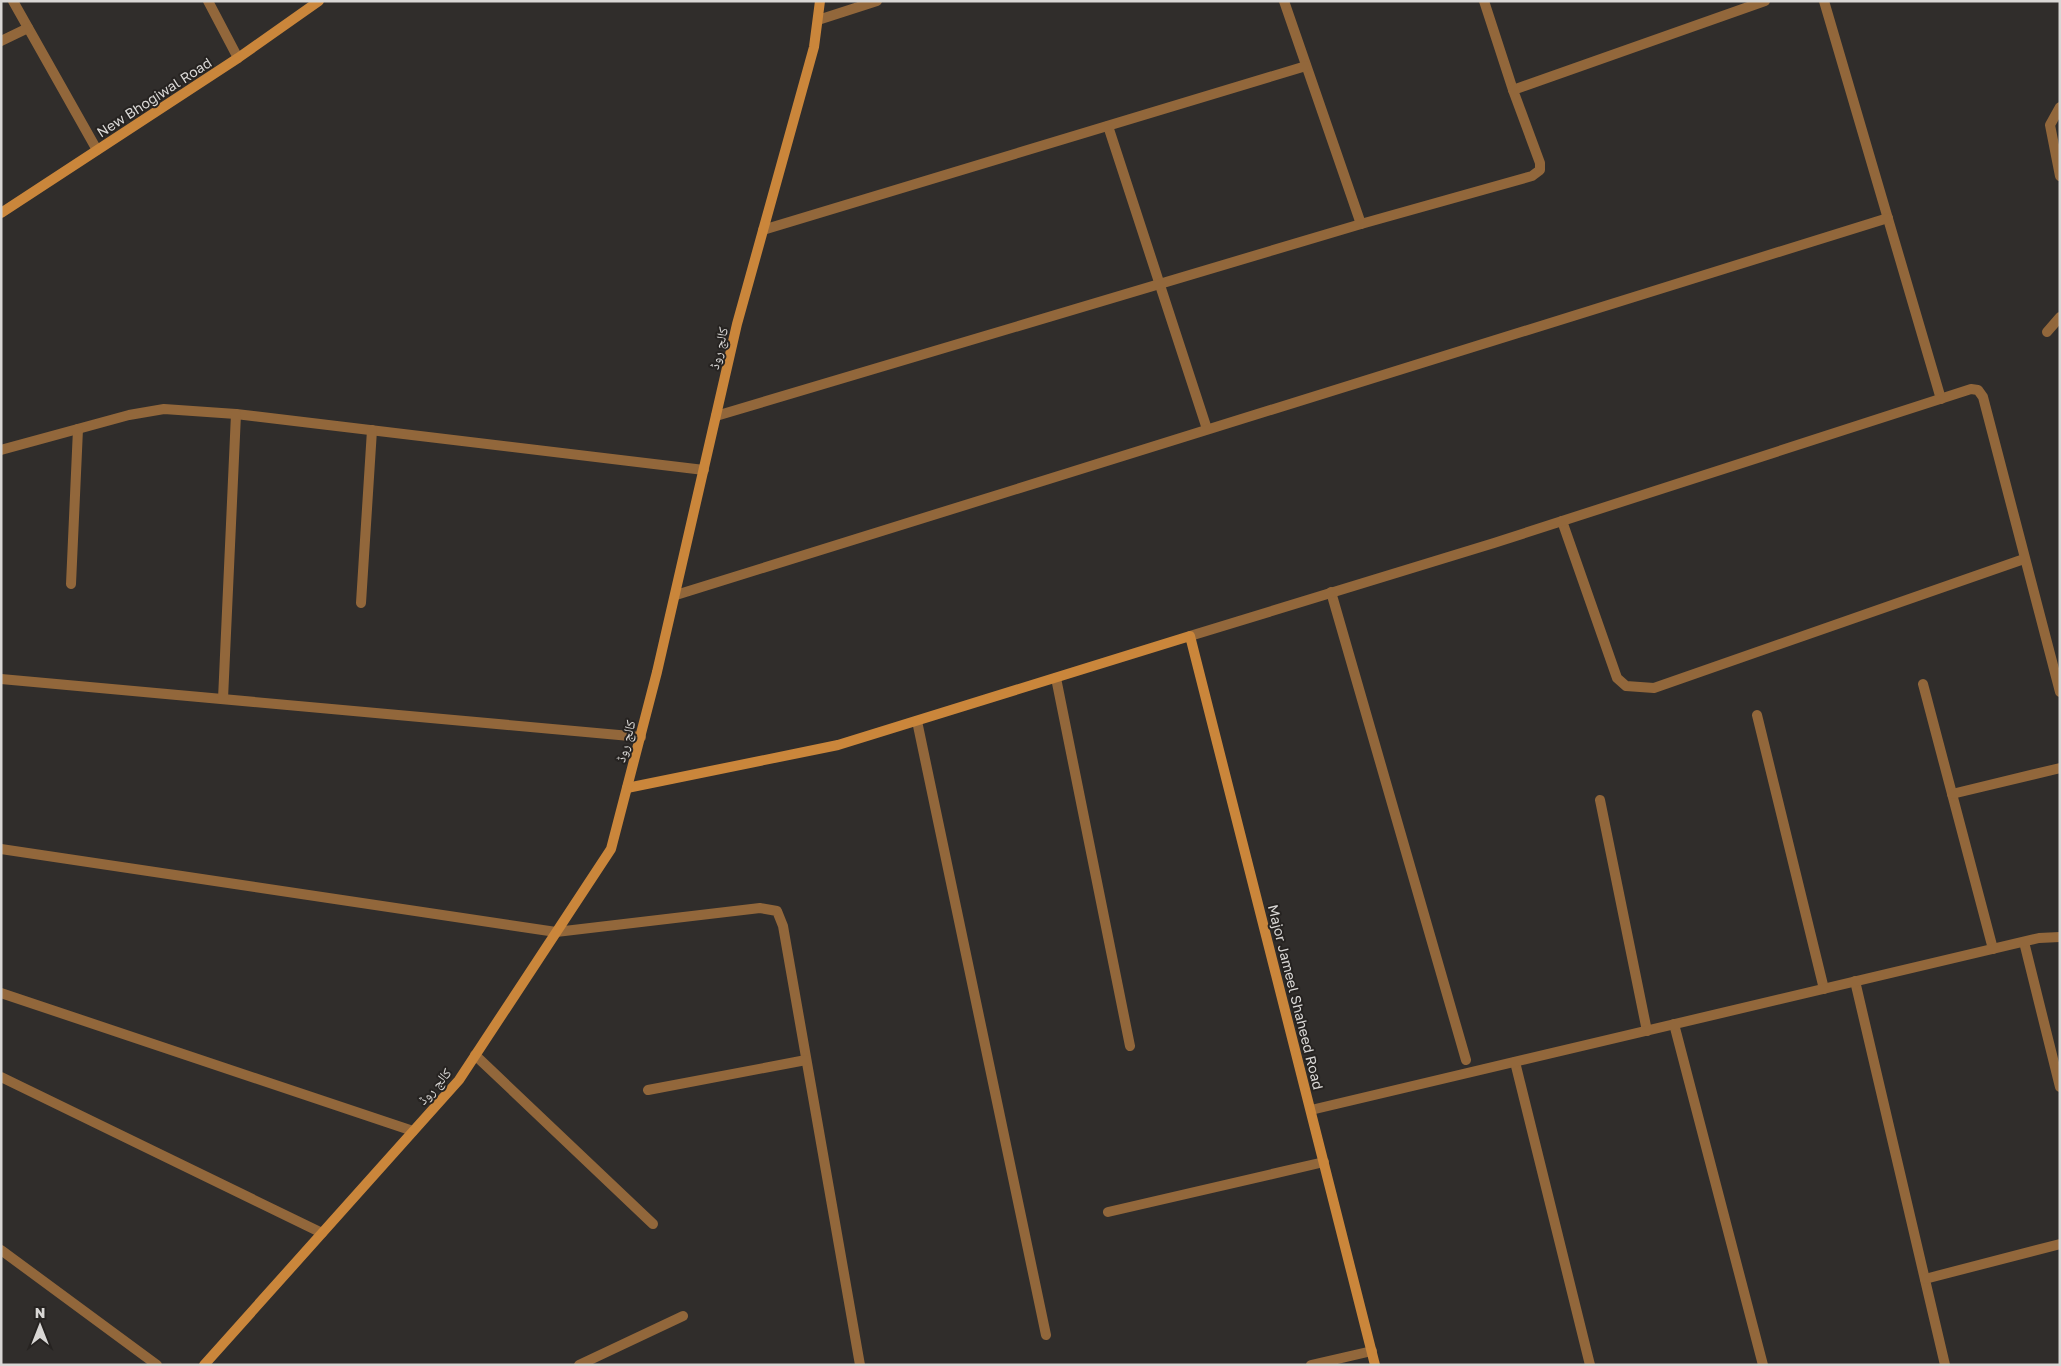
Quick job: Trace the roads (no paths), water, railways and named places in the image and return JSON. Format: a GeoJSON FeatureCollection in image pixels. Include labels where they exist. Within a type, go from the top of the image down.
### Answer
{"type":"FeatureCollection","features":[{"type":"Feature","properties":{"kind":"street"},"geometry":{"type":"LineString","coordinates":[[14,1],[97,150]]}},
{"type":"Feature","properties":{"kind":"street"},"geometry":{"type":"LineString","coordinates":[[208,1],[238,58]]}},
{"type":"Feature","properties":{"kind":"street","name":"New Bhogiwal Road"},"geometry":{"type":"LineString","coordinates":[[1,213],[238,58],[319,1]]}},
{"type":"Feature","properties":{"kind":"street","name":"کالج روڈ"},"geometry":{"type":"LineString","coordinates":[[204,1365],[459,1080],[611,849],[676,595],[738,324],[814,47],[820,1]]}},
{"type":"Feature","properties":{"kind":"street"},"geometry":{"type":"LineString","coordinates":[[818,20],[876,1]]}},
{"type":"Feature","properties":{"kind":"street"},"geometry":{"type":"LineString","coordinates":[[1284,1],[1361,224]]}},
{"type":"Feature","properties":{"kind":"street"},"geometry":{"type":"LineString","coordinates":[[716,416],[1361,224],[1532,176],[1540,170],[1540,164],[1484,1]]}},
{"type":"Feature","properties":{"kind":"street"},"geometry":{"type":"LineString","coordinates":[[1513,90],[1765,1]]}},
{"type":"Feature","properties":{"kind":"street"},"geometry":{"type":"LineString","coordinates":[[1824,1],[1941,399]]}},
{"type":"Feature","properties":{"kind":"street"},"geometry":{"type":"LineString","coordinates":[[1,41],[28,28]]}},
{"type":"Feature","properties":{"kind":"street"},"geometry":{"type":"LineString","coordinates":[[763,230],[1306,66]]}},
{"type":"Feature","properties":{"kind":"street"},"geometry":{"type":"LineString","coordinates":[[2060,107],[2050,125],[2060,176]]}},
{"type":"Feature","properties":{"kind":"street"},"geometry":{"type":"LineString","coordinates":[[1108,126],[1207,429]]}},
{"type":"Feature","properties":{"kind":"street"},"geometry":{"type":"LineString","coordinates":[[676,595],[1888,218]]}},
{"type":"Feature","properties":{"kind":"street"},"geometry":{"type":"LineString","coordinates":[[2047,332],[2060,317]]}},
{"type":"Feature","properties":{"kind":"street"},"geometry":{"type":"LineString","coordinates":[[627,788],[838,745],[1562,521],[1971,389],[1978,390],[1983,397],[2060,692]]}},
{"type":"Feature","properties":{"kind":"street"},"geometry":{"type":"LineString","coordinates":[[1,450],[129,415],[164,409],[236,414],[704,470]]}},
{"type":"Feature","properties":{"kind":"street"},"geometry":{"type":"LineString","coordinates":[[223,699],[236,414]]}},
{"type":"Feature","properties":{"kind":"street"},"geometry":{"type":"LineString","coordinates":[[71,584],[78,429]]}},
{"type":"Feature","properties":{"kind":"street"},"geometry":{"type":"LineString","coordinates":[[361,603],[372,430]]}},
{"type":"Feature","properties":{"kind":"street"},"geometry":{"type":"LineString","coordinates":[[1562,521],[1617,678],[1626,686],[1654,688],[2024,559]]}},
{"type":"Feature","properties":{"kind":"street"},"geometry":{"type":"LineString","coordinates":[[1331,592],[1466,1060]]}},
{"type":"Feature","properties":{"kind":"street","name":"Major Jameel Shaheed Road"},"geometry":{"type":"LineString","coordinates":[[1190,636],[1375,1365]]}},
{"type":"Feature","properties":{"kind":"street"},"geometry":{"type":"LineString","coordinates":[[1056,678],[1130,1046]]}},
{"type":"Feature","properties":{"kind":"street"},"geometry":{"type":"LineString","coordinates":[[1,679],[641,737]]}},
{"type":"Feature","properties":{"kind":"street"},"geometry":{"type":"LineString","coordinates":[[1923,684],[1994,949]]}},
{"type":"Feature","properties":{"kind":"street"},"geometry":{"type":"LineString","coordinates":[[1756,715],[1824,989]]}},
{"type":"Feature","properties":{"kind":"street"},"geometry":{"type":"LineString","coordinates":[[917,721],[1046,1334]]}},
{"type":"Feature","properties":{"kind":"street"},"geometry":{"type":"LineString","coordinates":[[1952,794],[2060,768]]}},
{"type":"Feature","properties":{"kind":"street"},"geometry":{"type":"LineString","coordinates":[[1600,800],[1647,1031]]}},
{"type":"Feature","properties":{"kind":"street"},"geometry":{"type":"LineString","coordinates":[[1,849],[556,932],[760,908],[777,911],[783,926],[860,1365]]}},
{"type":"Feature","properties":{"kind":"street"},"geometry":{"type":"LineString","coordinates":[[1311,1110],[2039,938],[2060,937]]}},
{"type":"Feature","properties":{"kind":"street"},"geometry":{"type":"LineString","coordinates":[[2024,942],[2060,1087]]}},
{"type":"Feature","properties":{"kind":"street"},"geometry":{"type":"LineString","coordinates":[[1855,981],[1945,1365]]}},
{"type":"Feature","properties":{"kind":"street"},"geometry":{"type":"LineString","coordinates":[[1,993],[413,1131]]}},
{"type":"Feature","properties":{"kind":"street"},"geometry":{"type":"LineString","coordinates":[[1674,1024],[1763,1365]]}},
{"type":"Feature","properties":{"kind":"street"},"geometry":{"type":"LineString","coordinates":[[475,1055],[653,1224]]}},
{"type":"Feature","properties":{"kind":"street"},"geometry":{"type":"LineString","coordinates":[[648,1090],[806,1060]]}},
{"type":"Feature","properties":{"kind":"street"},"geometry":{"type":"LineString","coordinates":[[1515,1062],[1590,1365]]}},
{"type":"Feature","properties":{"kind":"street"},"geometry":{"type":"LineString","coordinates":[[1,1077],[322,1233]]}},
{"type":"Feature","properties":{"kind":"street"},"geometry":{"type":"LineString","coordinates":[[1108,1212],[1324,1162]]}},
{"type":"Feature","properties":{"kind":"street"},"geometry":{"type":"LineString","coordinates":[[1925,1279],[2060,1244]]}},
{"type":"Feature","properties":{"kind":"street"},"geometry":{"type":"LineString","coordinates":[[1,1250],[157,1365]]}},
{"type":"Feature","properties":{"kind":"street"},"geometry":{"type":"LineString","coordinates":[[579,1365],[683,1316]]}},
{"type":"Feature","properties":{"kind":"street"},"geometry":{"type":"LineString","coordinates":[[1311,1365],[1372,1351]]}}]}
